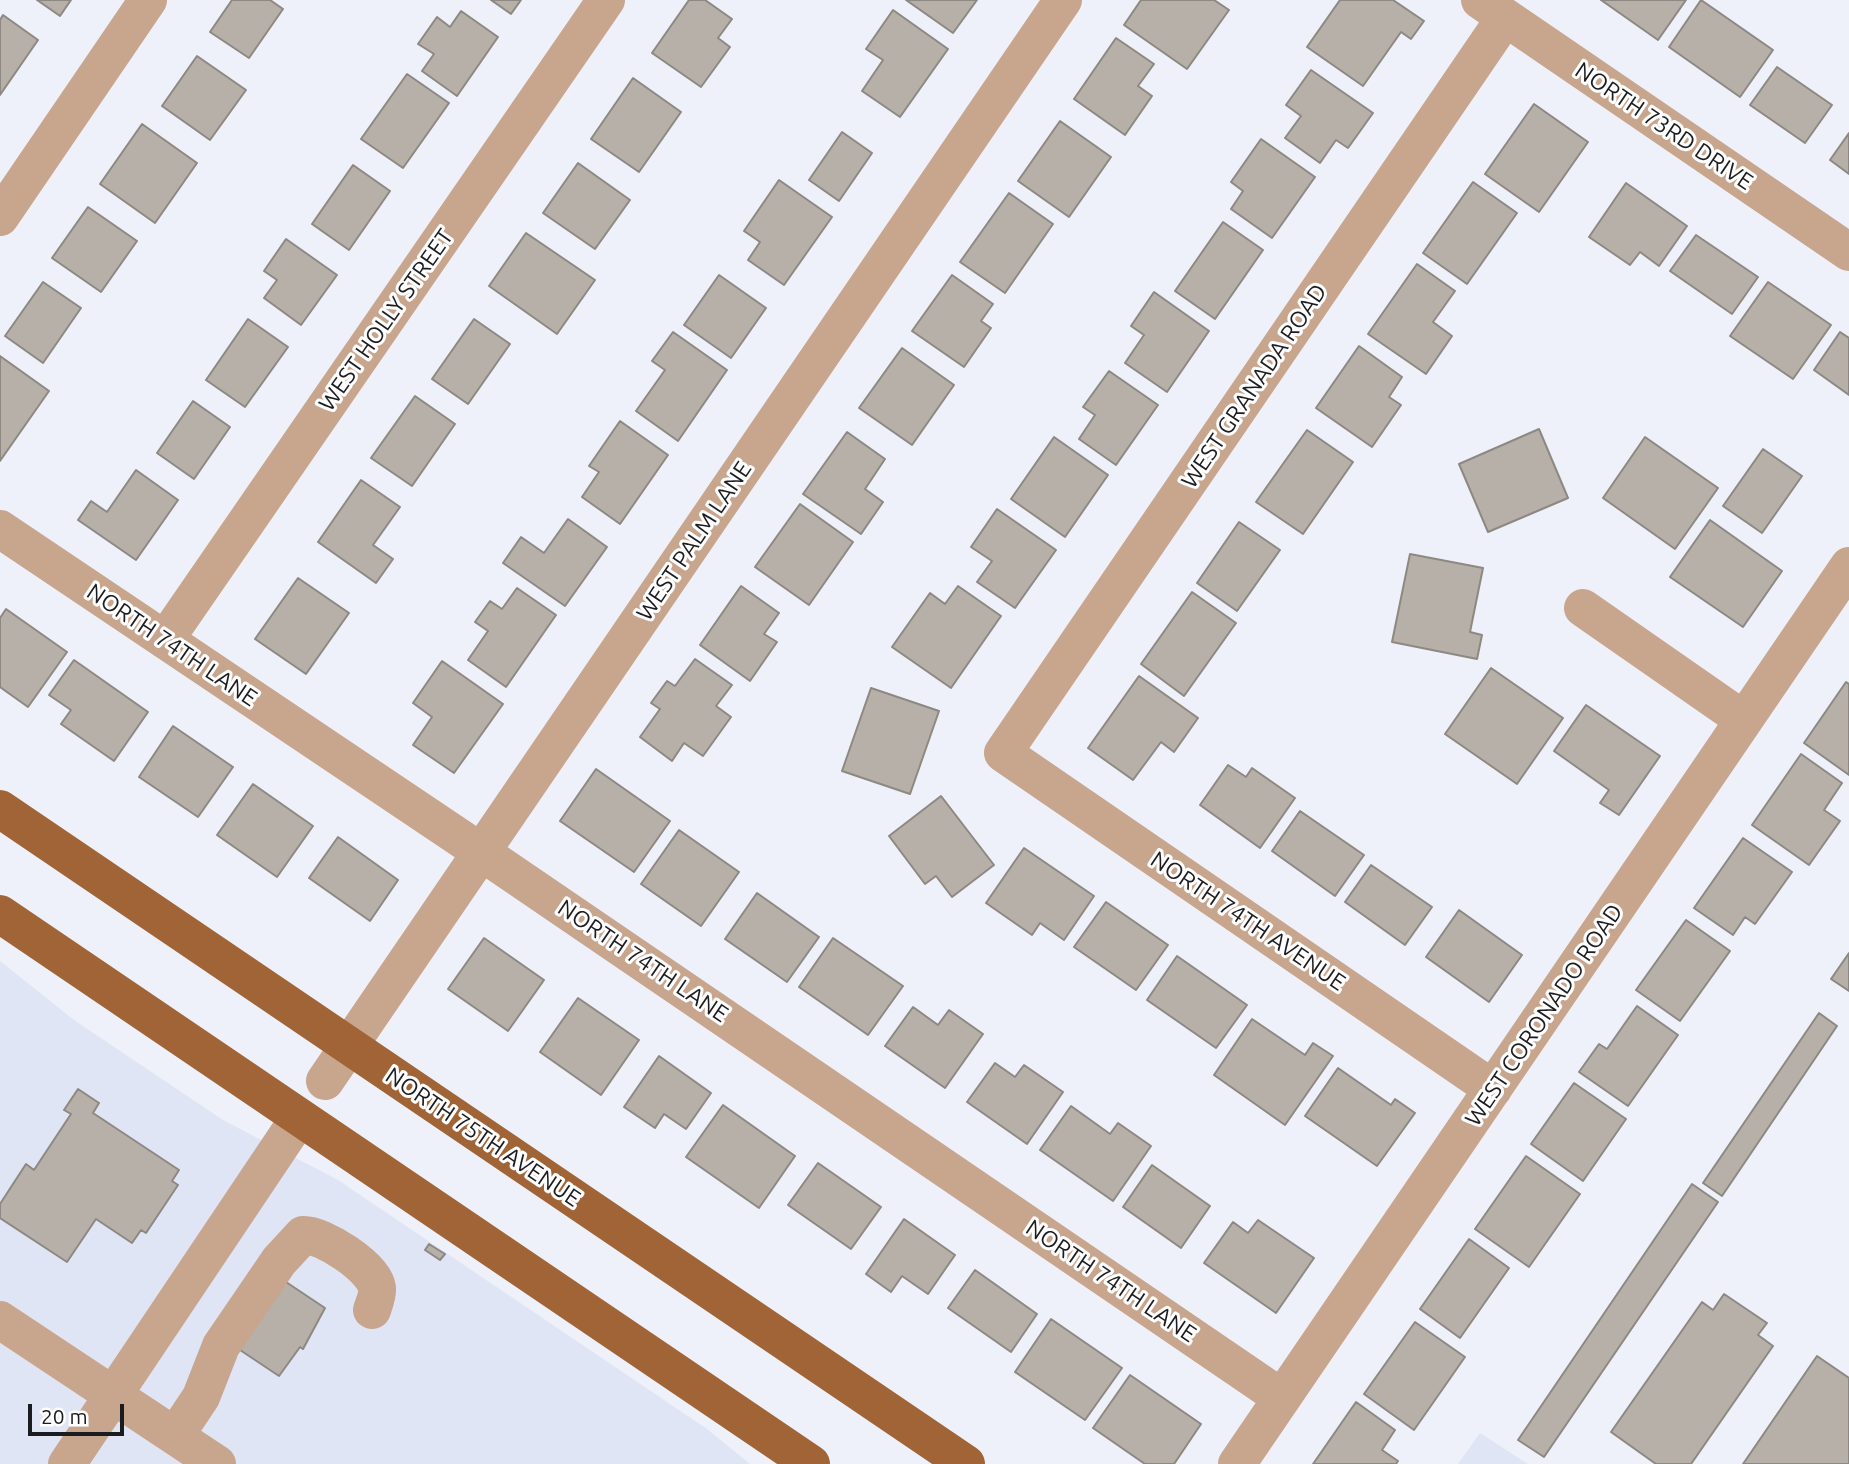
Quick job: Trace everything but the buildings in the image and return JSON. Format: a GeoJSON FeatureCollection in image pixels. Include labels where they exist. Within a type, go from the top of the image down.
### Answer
{"type":"FeatureCollection","features":[{"type":"Feature","properties":{"kind":"main road","name":"NORTH 75TH AVENUE"},"geometry":{"type":"LineString","coordinates":[[0,809],[966,1464]]}},
{"type":"Feature","properties":{"kind":"main road"},"geometry":{"type":"LineString","coordinates":[[0,914],[811,1464]]}},
{"type":"Feature","properties":{"kind":"street"},"geometry":{"type":"LineString","coordinates":[[0,217],[148,0]]}},
{"type":"Feature","properties":{"kind":"street","name":"WEST HOLLY STREET"},"geometry":{"type":"LineString","coordinates":[[165,640],[606,0]]}},
{"type":"Feature","properties":{"kind":"street","name":"WEST PALM LANE"},"geometry":{"type":"LineString","coordinates":[[325,1081],[1063,0]]}},
{"type":"Feature","properties":{"kind":"street","name":"NORTH 73RD DRIVE"},"geometry":{"type":"LineString","coordinates":[[1492,9],[1849,253]]}},
{"type":"Feature","properties":{"kind":"street","name":"WEST GRANADA ROAD"},"geometry":{"type":"LineString","coordinates":[[1003,753],[1492,9]]}},
{"type":"Feature","properties":{"kind":"street","name":"NORTH 74TH LANE"},"geometry":{"type":"LineString","coordinates":[[0,529],[481,852],[1282,1398]]}},
{"type":"Feature","properties":{"kind":"street","name":"WEST CORONADO ROAD"},"geometry":{"type":"LineString","coordinates":[[1237,1464],[1849,566]]}},
{"type":"Feature","properties":{"kind":"street"},"geometry":{"type":"LineString","coordinates":[[1583,608],[1744,720]]}},
{"type":"Feature","properties":{"kind":"street","name":"NORTH 74TH AVENUE"},"geometry":{"type":"LineString","coordinates":[[1003,753],[1493,1089]]}},
{"type":"Feature","properties":{"kind":"street"},"geometry":{"type":"LineString","coordinates":[[67,1464],[299,1118]]}},
{"type":"Feature","properties":{"kind":"street"},"geometry":{"type":"LineString","coordinates":[[175,1436],[201,1397],[220,1346],[279,1261],[303,1235],[316,1235],[369,1270],[377,1289],[372,1310]]}},
{"type":"Feature","properties":{"kind":"street"},"geometry":{"type":"LineString","coordinates":[[0,1320],[216,1464]]}},
{"type":"Feature","properties":{"kind":"shaded area"},"geometry":{"type":"Polygon","coordinates":[[[0,961],[74,1020],[223,1120],[338,1180],[707,1429],[750,1464],[0,1464],[0,961]]]}},
{"type":"Feature","properties":{"kind":"shaded area"},"geometry":{"type":"Polygon","coordinates":[[[1480,1433],[1528,1464],[1458,1464],[1480,1433]]]}}]}
